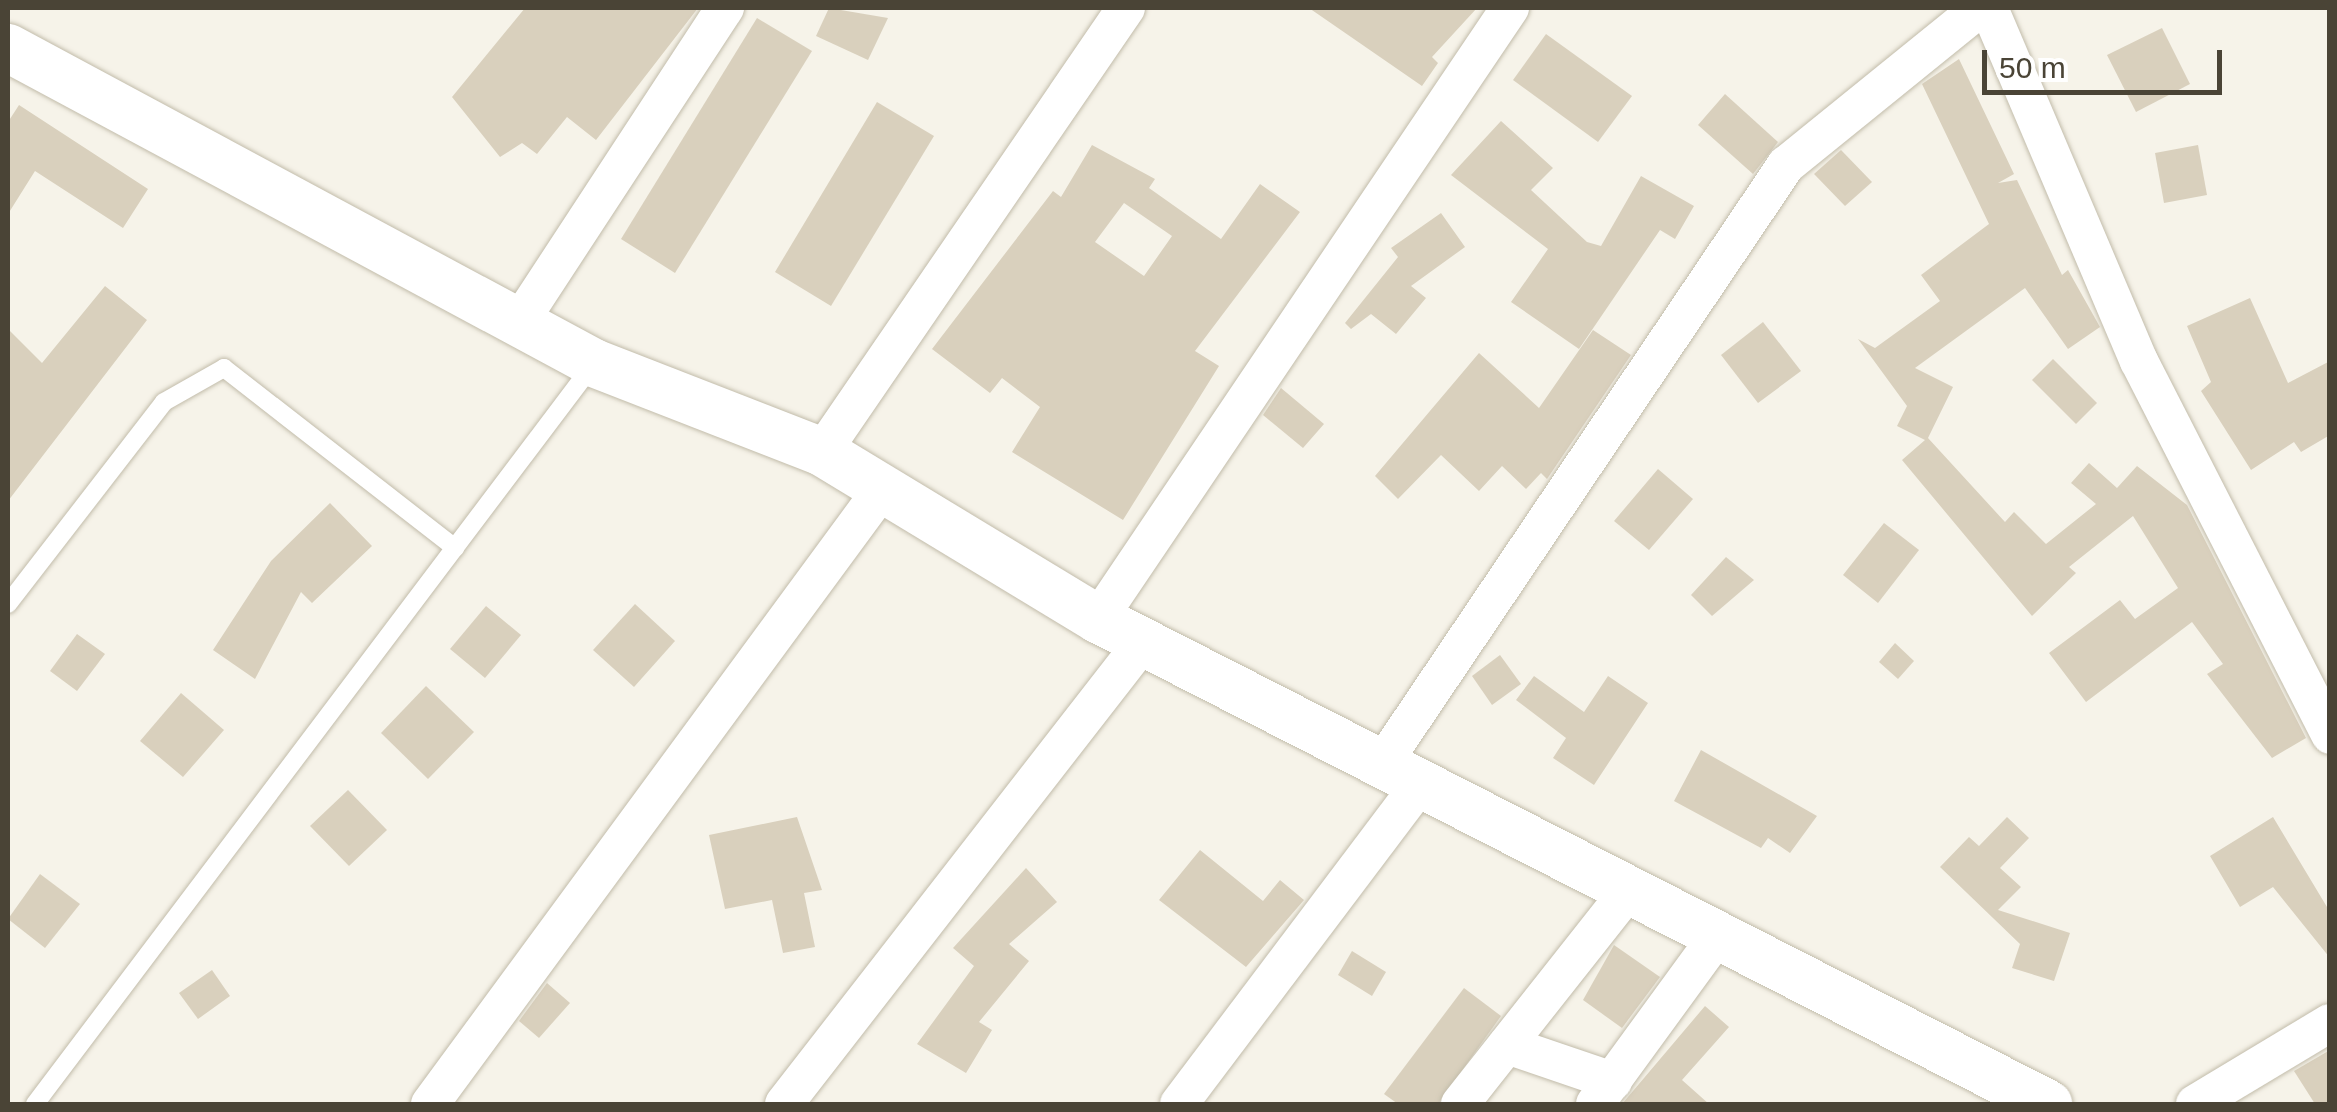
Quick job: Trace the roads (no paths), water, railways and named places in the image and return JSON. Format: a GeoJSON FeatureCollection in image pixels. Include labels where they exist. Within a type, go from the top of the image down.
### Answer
{"type":"FeatureCollection","features":[{"type":"Feature","properties":{"kind":"street"},"geometry":{"type":"LineString","coordinates":[[522,318],[726,8]]}},
{"type":"Feature","properties":{"kind":"street"},"geometry":{"type":"LineString","coordinates":[[822,452],[1126,8]]}},
{"type":"Feature","properties":{"kind":"street"},"geometry":{"type":"LineString","coordinates":[[1098,619],[1510,8]]}},
{"type":"Feature","properties":{"kind":"street"},"geometry":{"type":"LineString","coordinates":[[1179,1104],[1401,774],[1786,165],[1980,8]]}},
{"type":"Feature","properties":{"kind":"street"},"geometry":{"type":"LineString","coordinates":[[1989,8],[2139,361],[2330,735]]}},
{"type":"Feature","properties":{"kind":"street"},"geometry":{"type":"LineString","coordinates":[[8,48],[522,318],[594,362],[822,452],[1098,619],[1716,938],[2048,1104]]}},
{"type":"Feature","properties":{"kind":"street"},"geometry":{"type":"LineString","coordinates":[[430,1104],[882,488]]}},
{"type":"Feature","properties":{"kind":"street"},"geometry":{"type":"LineString","coordinates":[[784,1104],[1143,642]]}},
{"type":"Feature","properties":{"kind":"street"},"geometry":{"type":"LineString","coordinates":[[1460,1104],[1628,890]]}},
{"type":"Feature","properties":{"kind":"street"},"geometry":{"type":"LineString","coordinates":[[1507,1044],[1604,1093],[1716,938]]}},
{"type":"Feature","properties":{"kind":"street"},"geometry":{"type":"LineString","coordinates":[[2195,1104],[2330,1023]]}},
{"type":"Feature","properties":{"kind":"lane"},"geometry":{"type":"LineString","coordinates":[[35,1104],[594,362]]}},
{"type":"Feature","properties":{"kind":"lane"},"geometry":{"type":"LineString","coordinates":[[8,604],[164,402],[224,368],[454,548]]}}]}
